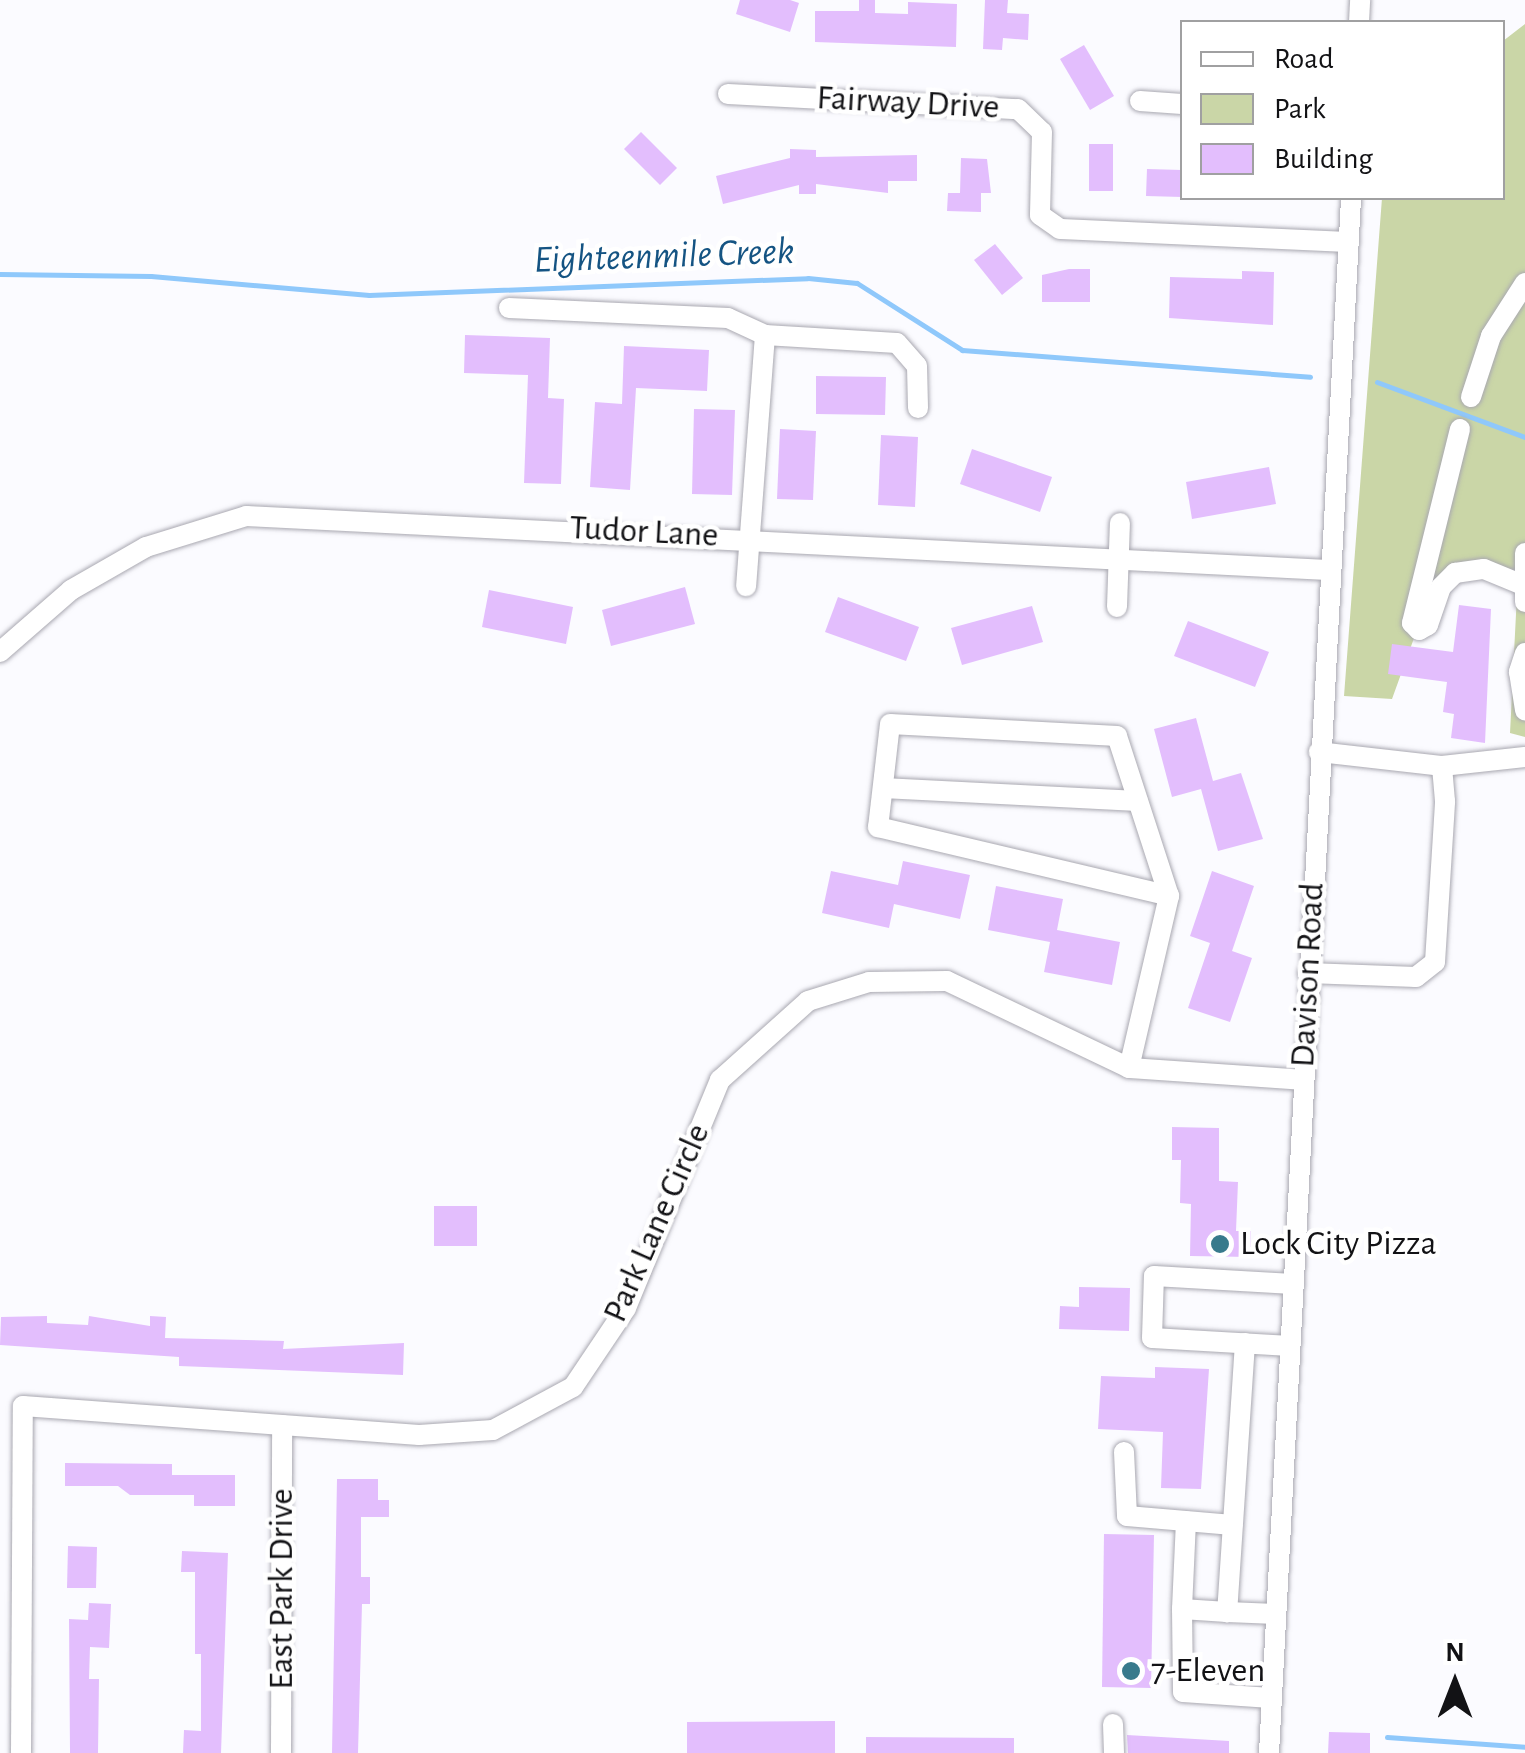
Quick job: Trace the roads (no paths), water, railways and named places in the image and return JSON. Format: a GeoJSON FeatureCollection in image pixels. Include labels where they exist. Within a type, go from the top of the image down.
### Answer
{"type":"FeatureCollection","features":[{"type":"Feature","properties":{"kind":"street","name":"Fairway Drive"},"geometry":{"type":"LineString","coordinates":[[728,94],[1018,109],[1042,132],[1040,214],[1060,229],[1349,242]]}},
{"type":"Feature","properties":{"kind":"street"},"geometry":{"type":"LineString","coordinates":[[1140,101],[1180,104]]}},
{"type":"Feature","properties":{"kind":"street","name":"Davison Road"},"geometry":{"type":"LineString","coordinates":[[1269,1753],[1328,570],[1351,200]]}},
{"type":"Feature","properties":{"kind":"street"},"geometry":{"type":"LineString","coordinates":[[1471,397],[1491,336],[1525,283]]}},
{"type":"Feature","properties":{"kind":"street"},"geometry":{"type":"LineString","coordinates":[[509,308],[728,318],[765,334],[897,343],[917,366],[918,408]]}},
{"type":"Feature","properties":{"kind":"street"},"geometry":{"type":"LineString","coordinates":[[746,586],[765,334]]}},
{"type":"Feature","properties":{"kind":"street"},"geometry":{"type":"LineString","coordinates":[[1460,430],[1412,623],[1419,630],[1428,626],[1442,587],[1456,573],[1484,569],[1524,594]]}},
{"type":"Feature","properties":{"kind":"street","name":"Tudor Lane"},"geometry":{"type":"LineString","coordinates":[[0,652],[71,590],[146,547],[246,516],[750,538],[1328,570]]}},
{"type":"Feature","properties":{"kind":"street"},"geometry":{"type":"LineString","coordinates":[[1117,606],[1120,522]]}},
{"type":"Feature","properties":{"kind":"street"},"geometry":{"type":"LineString","coordinates":[[1524,594],[1525,553]]}},
{"type":"Feature","properties":{"kind":"street"},"geometry":{"type":"LineString","coordinates":[[1525,653],[1519,672],[1525,711]]}},
{"type":"Feature","properties":{"kind":"street"},"geometry":{"type":"LineString","coordinates":[[1129,1068],[1169,896],[1118,736],[890,724],[878,827],[1169,896]]}},
{"type":"Feature","properties":{"kind":"street"},"geometry":{"type":"LineString","coordinates":[[1319,752],[1442,766],[1525,757]]}},
{"type":"Feature","properties":{"kind":"street"},"geometry":{"type":"LineString","coordinates":[[1308,973],[1416,977],[1435,962],[1442,766]]}},
{"type":"Feature","properties":{"kind":"street"},"geometry":{"type":"LineString","coordinates":[[883,788],[1138,801]]}},
{"type":"Feature","properties":{"kind":"street","name":"Park Lane Circle"},"geometry":{"type":"LineString","coordinates":[[21,1753],[23,1406],[419,1434],[492,1430],[573,1387],[626,1308],[720,1080],[808,1000],[869,982],[946,981],[1129,1068],[1303,1080]]}},
{"type":"Feature","properties":{"kind":"street"},"geometry":{"type":"LineString","coordinates":[[1290,1346],[1152,1338],[1154,1276],[1293,1284]]}},
{"type":"Feature","properties":{"kind":"street"},"geometry":{"type":"LineString","coordinates":[[1228,1612],[1245,1343]]}},
{"type":"Feature","properties":{"kind":"street","name":"East Park Drive"},"geometry":{"type":"LineString","coordinates":[[282,1424],[282,1753]]}},
{"type":"Feature","properties":{"kind":"street"},"geometry":{"type":"LineString","coordinates":[[1124,1452],[1127,1516],[1233,1525]]}},
{"type":"Feature","properties":{"kind":"street"},"geometry":{"type":"LineString","coordinates":[[1186,1521],[1183,1692],[1272,1698]]}},
{"type":"Feature","properties":{"kind":"street"},"geometry":{"type":"LineString","coordinates":[[1182,1609],[1276,1614]]}},
{"type":"Feature","properties":{"kind":"street"},"geometry":{"type":"LineString","coordinates":[[1113,1724],[1114,1753]]}},
{"type":"Feature","properties":{"kind":"waterway","name":"Eighteenmile Creek"},"geometry":{"type":"LineString","coordinates":[[0,274],[151,276],[369,295],[808,278],[857,283],[962,350],[1310,377]]}},
{"type":"Feature","properties":{"kind":"waterway","name":"Eighteenmile Creek"},"geometry":{"type":"LineString","coordinates":[[1377,382],[1525,437]]}},
{"type":"Feature","properties":{"kind":"waterway"},"geometry":{"type":"LineString","coordinates":[[1387,1737],[1525,1747]]}},
{"type":"Feature","properties":{"kind":"place","name":"Lock City Pizza"},"geometry":{"type":"Point","coordinates":[1220,1244]}},
{"type":"Feature","properties":{"kind":"place","name":"7-Eleven"},"geometry":{"type":"Point","coordinates":[1131,1671]}}]}
